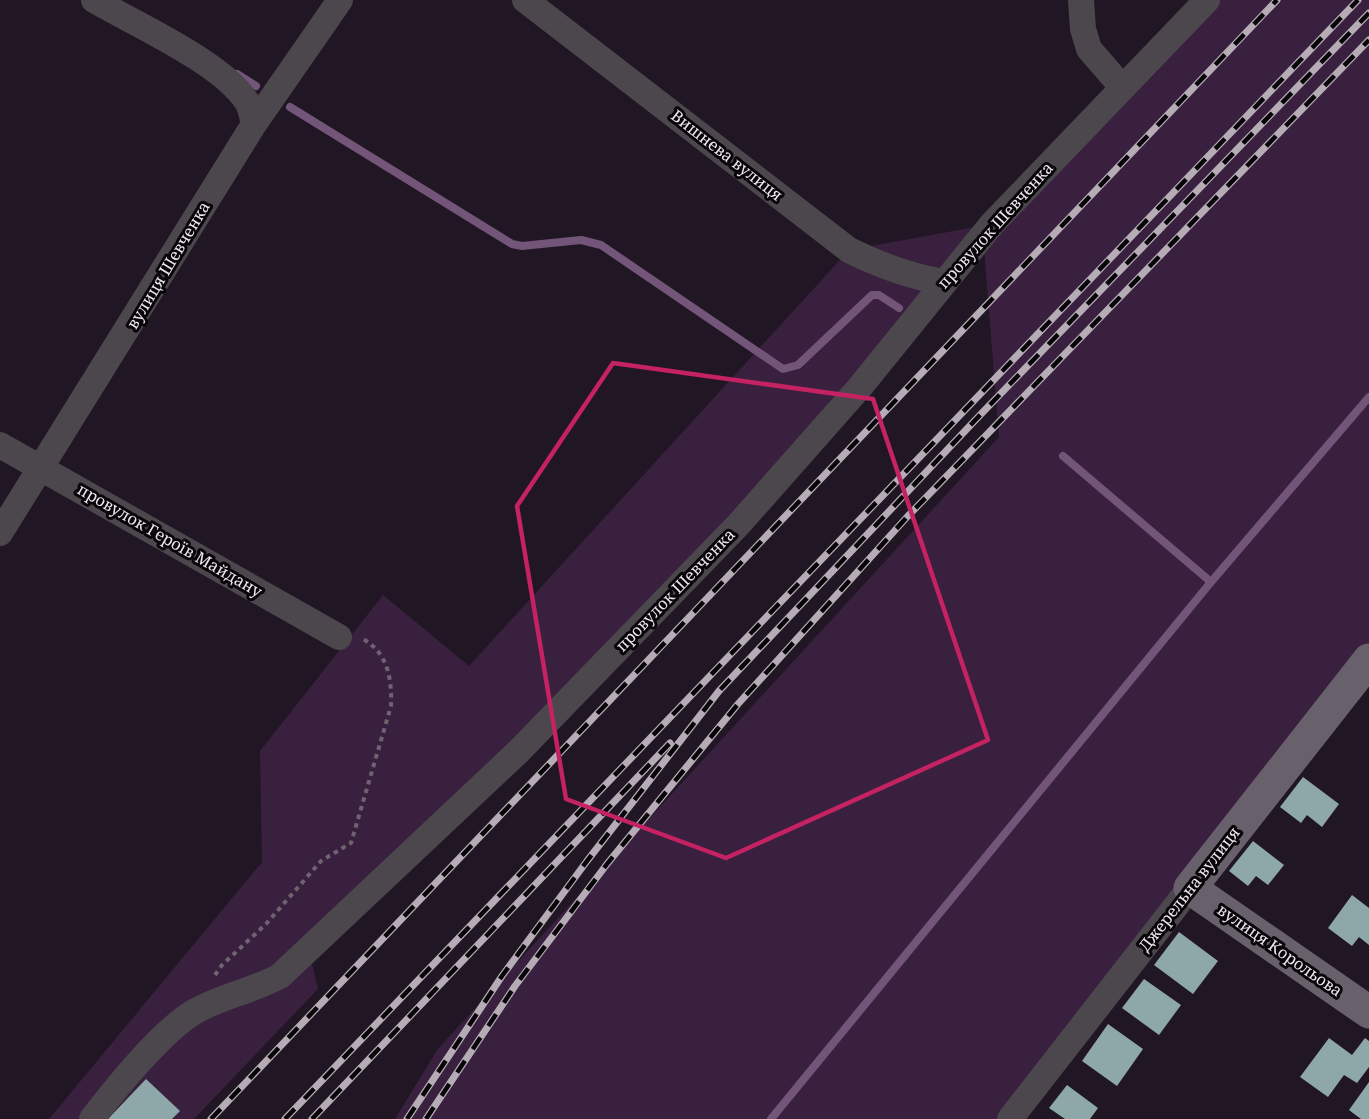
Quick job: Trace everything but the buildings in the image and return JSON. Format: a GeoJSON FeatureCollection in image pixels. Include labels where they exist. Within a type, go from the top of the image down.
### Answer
{"type":"FeatureCollection","features":[{"type":"Feature","properties":{"kind":"street"},"geometry":{"type":"LineString","coordinates":[[94,0],[196,58],[230,82],[248,103],[254,124]]}},
{"type":"Feature","properties":{"kind":"street","name":"вулиця Шевченка"},"geometry":{"type":"LineString","coordinates":[[0,533],[43,468],[254,124],[340,0]]}},
{"type":"Feature","properties":{"kind":"street","name":"Вишнева вулиця"},"geometry":{"type":"LineString","coordinates":[[525,0],[849,250],[885,268],[943,282]]}},
{"type":"Feature","properties":{"kind":"street"},"geometry":{"type":"LineString","coordinates":[[1082,0],[1083,29],[1089,49],[1122,87]]}},
{"type":"Feature","properties":{"kind":"street","name":"провулок Шевченка"},"geometry":{"type":"LineString","coordinates":[[92,1119],[117,1087],[179,1023],[214,1002],[260,987],[280,976],[519,752],[739,524],[860,387],[992,224],[1207,0]]}},
{"type":"Feature","properties":{"kind":"street","name":"провулок Героїв Майдану"},"geometry":{"type":"LineString","coordinates":[[0,445],[339,637]]}},
{"type":"Feature","properties":{"kind":"street","name":"Джерельна вулиця"},"geometry":{"type":"LineString","coordinates":[[1010,1119],[1369,660]]}},
{"type":"Feature","properties":{"kind":"street","name":"вулиця Корольова"},"geometry":{"type":"LineString","coordinates":[[1190,888],[1369,1012]]}},
{"type":"Feature","properties":{"kind":"path"},"geometry":{"type":"LineString","coordinates":[[194,1012],[222,965],[266,924],[321,861],[351,843],[392,706],[392,684],[386,663],[376,646],[362,639],[339,637]]}},
{"type":"Feature","properties":{"kind":"highlighted area"},"geometry":{"type":"Polygon","coordinates":[[[613,363],[873,399],[988,740],[726,858],[566,799],[517,506],[613,363]]]}},
{"type":"Feature","properties":{"kind":"shaded area"},"geometry":{"type":"Polygon","coordinates":[[[1208,0],[1369,0],[1369,660],[1010,1119],[395,1119],[437,1050],[999,437],[983,236],[860,387],[309,951],[318,989],[194,1119],[49,1119],[262,862],[260,751],[383,595],[469,666],[849,250],[992,224],[1208,0]]]}},
{"type":"Feature","properties":{"kind":"waterway"},"geometry":{"type":"LineString","coordinates":[[237,74],[256,86]]}},
{"type":"Feature","properties":{"kind":"waterway"},"geometry":{"type":"LineString","coordinates":[[290,107],[512,244],[522,246],[581,240],[601,245],[783,369],[798,365],[872,295],[879,295],[899,308]]}},
{"type":"Feature","properties":{"kind":"waterway"},"geometry":{"type":"LineString","coordinates":[[771,1119],[1211,582],[1369,397]]}},
{"type":"Feature","properties":{"kind":"waterway"},"geometry":{"type":"LineString","coordinates":[[1063,456],[1211,582]]}},
{"type":"Feature","properties":{"kind":"railway"},"geometry":{"type":"LineString","coordinates":[[211,1119],[1277,0]]}},
{"type":"Feature","properties":{"kind":"railway"},"geometry":{"type":"LineString","coordinates":[[285,1119],[1358,0]]}},
{"type":"Feature","properties":{"kind":"railway"},"geometry":{"type":"LineString","coordinates":[[407,1119],[502,976],[587,861],[719,691],[982,413],[1369,13]]}},
{"type":"Feature","properties":{"kind":"railway"},"geometry":{"type":"LineString","coordinates":[[426,1119],[515,986],[607,864],[738,704],[907,517],[1369,40]]}},
{"type":"Feature","properties":{"kind":"railway"},"geometry":{"type":"LineString","coordinates":[[312,1119],[670,743]]}}]}
